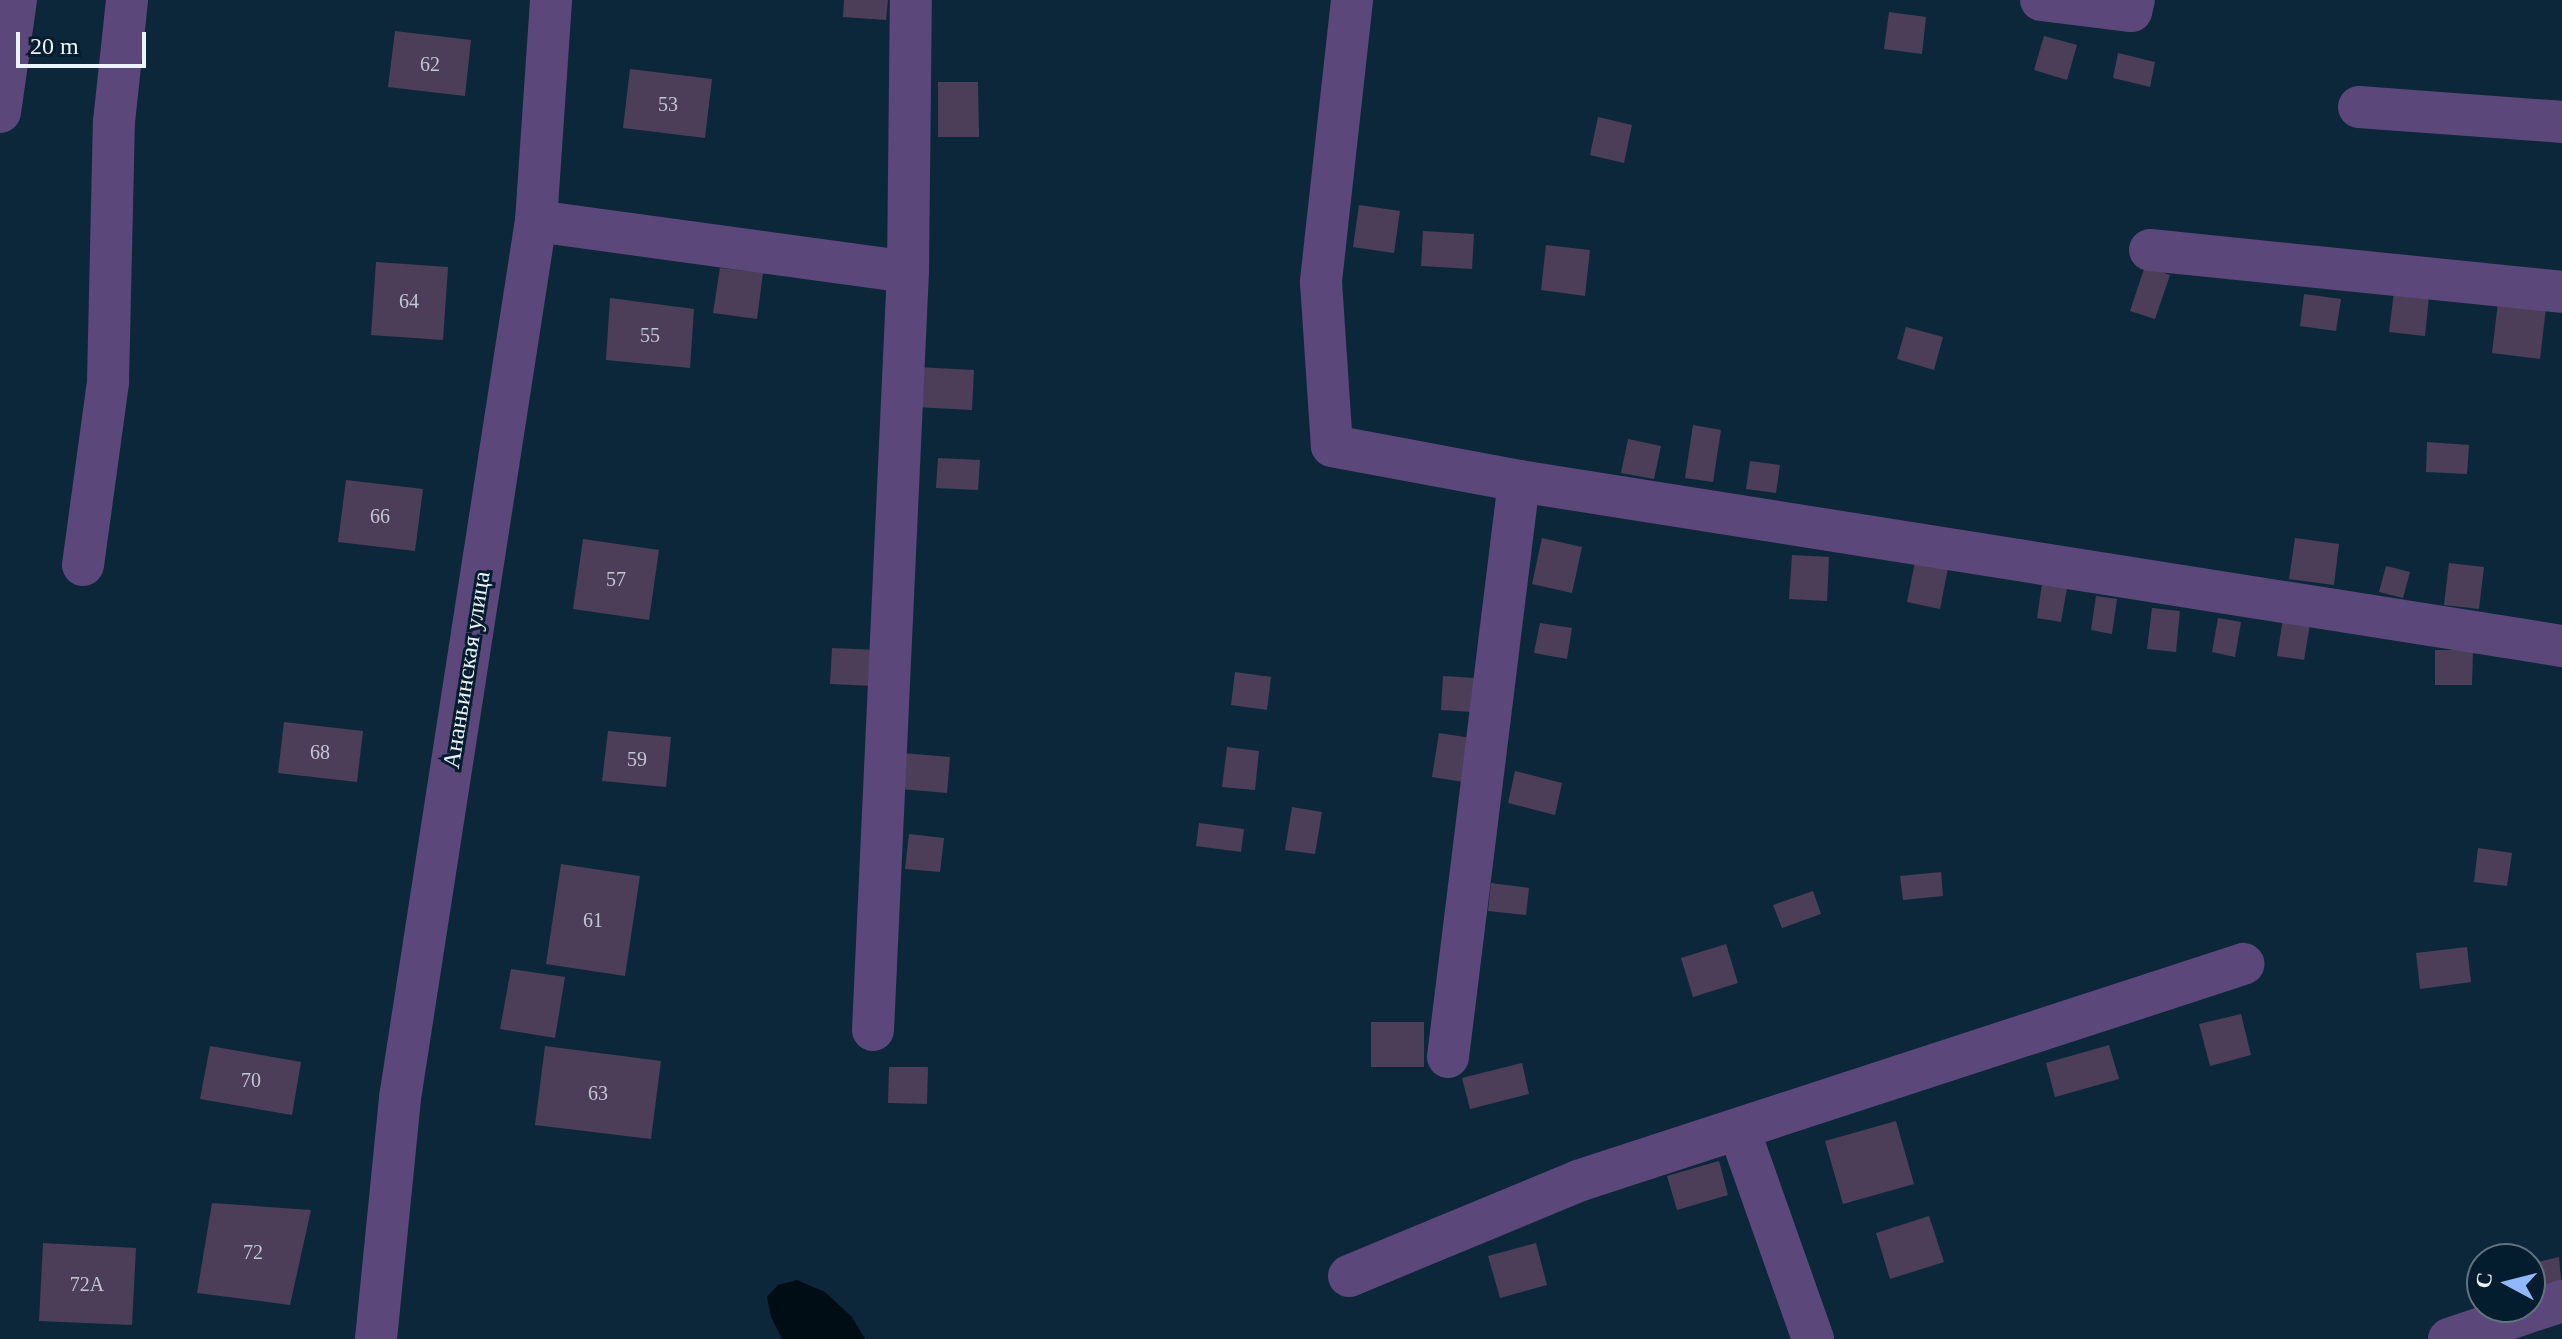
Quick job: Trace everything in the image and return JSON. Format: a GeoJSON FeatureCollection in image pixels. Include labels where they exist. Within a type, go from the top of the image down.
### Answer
{"type":"FeatureCollection","features":[{"type":"Feature","properties":{"kind":"street"},"geometry":{"type":"LineString","coordinates":[[0,112],[16,0]]}},
{"type":"Feature","properties":{"kind":"street"},"geometry":{"type":"LineString","coordinates":[[83,565],[108,382],[114,122],[127,0]]}},
{"type":"Feature","properties":{"kind":"street","name":"Ананьинская улица"},"geometry":{"type":"LineString","coordinates":[[376,1339],[400,1098],[536,221],[551,0]]}},
{"type":"Feature","properties":{"kind":"street"},"geometry":{"type":"LineString","coordinates":[[873,1030],[908,272],[911,0]]}},
{"type":"Feature","properties":{"kind":"street"},"geometry":{"type":"LineString","coordinates":[[1352,0],[1321,282],[1332,446],[1519,481],[2562,646]]}},
{"type":"Feature","properties":{"kind":"street"},"geometry":{"type":"LineString","coordinates":[[2041,0],[2131,11],[2134,0]]}},
{"type":"Feature","properties":{"kind":"street"},"geometry":{"type":"LineString","coordinates":[[2359,107],[2562,122]]}},
{"type":"Feature","properties":{"kind":"street"},"geometry":{"type":"LineString","coordinates":[[536,221],[908,272]]}},
{"type":"Feature","properties":{"kind":"street"},"geometry":{"type":"LineString","coordinates":[[2150,250],[2562,292]]}},
{"type":"Feature","properties":{"kind":"street"},"geometry":{"type":"LineString","coordinates":[[1448,1057],[1519,481]]}},
{"type":"Feature","properties":{"kind":"street"},"geometry":{"type":"LineString","coordinates":[[1349,1276],[1578,1181],[2243,964]]}},
{"type":"Feature","properties":{"kind":"street"},"geometry":{"type":"LineString","coordinates":[[1739,1130],[1813,1339]]}},
{"type":"Feature","properties":{"kind":"street"},"geometry":{"type":"LineString","coordinates":[[2449,1339],[2562,1301]]}},
{"type":"Feature","properties":{"kind":"shaded area"},"geometry":{"type":"Polygon","coordinates":[[[797,1280],[825,1292],[852,1317],[865,1339],[782,1339],[771,1317],[767,1297],[778,1285],[797,1280]]]}},
{"type":"Feature","properties":{"kind":"building"},"geometry":{"type":"Polygon","coordinates":[[[844,0],[888,0],[886,20],[843,17],[844,0]]]}},
{"type":"Feature","properties":{"kind":"building"},"geometry":{"type":"Polygon","coordinates":[[[1889,12],[1926,17],[1922,54],[1884,49],[1889,12]]]}},
{"type":"Feature","properties":{"kind":"building"},"geometry":{"type":"Polygon","coordinates":[[[395,31],[471,40],[465,96],[388,87],[395,31]]]}},
{"type":"Feature","properties":{"kind":"building"},"geometry":{"type":"Polygon","coordinates":[[[2044,36],[2077,45],[2067,80],[2034,70],[2044,36]]]}},
{"type":"Feature","properties":{"kind":"building"},"geometry":{"type":"Polygon","coordinates":[[[2118,53],[2155,62],[2150,87],[2113,78],[2118,53]]]}},
{"type":"Feature","properties":{"kind":"building"},"geometry":{"type":"Polygon","coordinates":[[[630,69],[712,79],[705,138],[623,128],[630,69]]]}},
{"type":"Feature","properties":{"kind":"building"},"geometry":{"type":"Polygon","coordinates":[[[938,82],[978,82],[979,137],[938,137],[938,82]]]}},
{"type":"Feature","properties":{"kind":"building"},"geometry":{"type":"Polygon","coordinates":[[[1598,117],[1632,125],[1624,163],[1590,155],[1598,117]]]}},
{"type":"Feature","properties":{"kind":"building"},"geometry":{"type":"Polygon","coordinates":[[[1359,205],[1400,211],[1394,253],[1353,247],[1359,205]]]}},
{"type":"Feature","properties":{"kind":"building"},"geometry":{"type":"Polygon","coordinates":[[[1423,231],[1474,234],[1472,269],[1421,266],[1423,231]]]}},
{"type":"Feature","properties":{"kind":"building"},"geometry":{"type":"Polygon","coordinates":[[[1546,245],[1590,250],[1585,296],[1541,290],[1546,245]]]}},
{"type":"Feature","properties":{"kind":"building"},"geometry":{"type":"Polygon","coordinates":[[[376,262],[448,267],[443,340],[371,335],[376,262]]]}},
{"type":"Feature","properties":{"kind":"building"},"geometry":{"type":"Polygon","coordinates":[[[2145,266],[2170,275],[2155,319],[2130,311],[2145,266]]]}},
{"type":"Feature","properties":{"kind":"building"},"geometry":{"type":"Polygon","coordinates":[[[720,268],[763,273],[757,319],[713,313],[720,268]]]}},
{"type":"Feature","properties":{"kind":"building"},"geometry":{"type":"Polygon","coordinates":[[[2394,292],[2429,296],[2425,336],[2389,332],[2394,292]]]}},
{"type":"Feature","properties":{"kind":"building"},"geometry":{"type":"Polygon","coordinates":[[[2304,294],[2341,299],[2336,331],[2300,326],[2304,294]]]}},
{"type":"Feature","properties":{"kind":"building"},"geometry":{"type":"Polygon","coordinates":[[[610,298],[694,309],[690,368],[606,360],[610,298]]]}},
{"type":"Feature","properties":{"kind":"building"},"geometry":{"type":"Polygon","coordinates":[[[2498,302],[2546,308],[2540,359],[2492,353],[2498,302]]]}},
{"type":"Feature","properties":{"kind":"building"},"geometry":{"type":"Polygon","coordinates":[[[1906,327],[1943,337],[1934,370],[1897,359],[1906,327]]]}},
{"type":"Feature","properties":{"kind":"building"},"geometry":{"type":"Polygon","coordinates":[[[917,367],[974,370],[972,410],[915,407],[917,367]]]}},
{"type":"Feature","properties":{"kind":"building"},"geometry":{"type":"Polygon","coordinates":[[[1693,425],[1721,430],[1713,482],[1685,478],[1693,425]]]}},
{"type":"Feature","properties":{"kind":"building"},"geometry":{"type":"Polygon","coordinates":[[[1628,439],[1661,446],[1654,479],[1621,473],[1628,439]]]}},
{"type":"Feature","properties":{"kind":"building"},"geometry":{"type":"Polygon","coordinates":[[[2427,442],[2469,445],[2467,474],[2426,472],[2427,442]]]}},
{"type":"Feature","properties":{"kind":"building"},"geometry":{"type":"Polygon","coordinates":[[[938,458],[980,460],[978,490],[936,488],[938,458]]]}},
{"type":"Feature","properties":{"kind":"building"},"geometry":{"type":"Polygon","coordinates":[[[1750,461],[1780,465],[1776,493],[1746,489],[1750,461]]]}},
{"type":"Feature","properties":{"kind":"building"},"geometry":{"type":"Polygon","coordinates":[[[346,480],[423,489],[415,551],[338,542],[346,480]]]}},
{"type":"Feature","properties":{"kind":"building"},"geometry":{"type":"Polygon","coordinates":[[[1542,538],[1582,547],[1572,593],[1532,584],[1542,538]]]}},
{"type":"Feature","properties":{"kind":"building"},"geometry":{"type":"Polygon","coordinates":[[[2295,538],[2339,544],[2334,585],[2289,579],[2295,538]]]}},
{"type":"Feature","properties":{"kind":"building"},"geometry":{"type":"Polygon","coordinates":[[[583,539],[659,550],[649,620],[573,609],[583,539]]]}},
{"type":"Feature","properties":{"kind":"building"},"geometry":{"type":"Polygon","coordinates":[[[1792,555],[1829,557],[1827,601],[1789,599],[1792,555]]]}},
{"type":"Feature","properties":{"kind":"building"},"geometry":{"type":"Polygon","coordinates":[[[1915,562],[1948,568],[1940,609],[1907,602],[1915,562]]]}},
{"type":"Feature","properties":{"kind":"building"},"geometry":{"type":"Polygon","coordinates":[[[2449,563],[2484,567],[2479,609],[2444,605],[2449,563]]]}},
{"type":"Feature","properties":{"kind":"building"},"geometry":{"type":"Polygon","coordinates":[[[2386,566],[2410,572],[2403,598],[2379,592],[2386,566]]]}},
{"type":"Feature","properties":{"kind":"building"},"geometry":{"type":"Polygon","coordinates":[[[2042,584],[2067,588],[2061,622],[2037,618],[2042,584]]]}},
{"type":"Feature","properties":{"kind":"building"},"geometry":{"type":"Polygon","coordinates":[[[2096,596],[2117,599],[2112,634],[2091,630],[2096,596]]]}},
{"type":"Feature","properties":{"kind":"building"},"geometry":{"type":"Polygon","coordinates":[[[2152,608],[2180,611],[2176,652],[2147,649],[2152,608]]]}},
{"type":"Feature","properties":{"kind":"building"},"geometry":{"type":"Polygon","coordinates":[[[2218,618],[2241,622],[2235,657],[2212,652],[2218,618]]]}},
{"type":"Feature","properties":{"kind":"building"},"geometry":{"type":"Polygon","coordinates":[[[2283,619],[2310,624],[2304,660],[2277,656],[2283,619]]]}},
{"type":"Feature","properties":{"kind":"building"},"geometry":{"type":"Polygon","coordinates":[[[1540,623],[1572,628],[1567,659],[1534,653],[1540,623]]]}},
{"type":"Feature","properties":{"kind":"building"},"geometry":{"type":"Polygon","coordinates":[[[832,648],[877,650],[875,686],[830,684],[832,648]]]}},
{"type":"Feature","properties":{"kind":"building"},"geometry":{"type":"Polygon","coordinates":[[[2435,650],[2473,650],[2472,685],[2435,685],[2435,650]]]}},
{"type":"Feature","properties":{"kind":"building"},"geometry":{"type":"Polygon","coordinates":[[[1235,672],[1271,677],[1267,710],[1231,705],[1235,672]]]}},
{"type":"Feature","properties":{"kind":"building"},"geometry":{"type":"Polygon","coordinates":[[[1443,676],[1475,678],[1472,712],[1441,710],[1443,676]]]}},
{"type":"Feature","properties":{"kind":"building"},"geometry":{"type":"Polygon","coordinates":[[[284,722],[363,731],[357,782],[278,773],[284,722]]]}},
{"type":"Feature","properties":{"kind":"building"},"geometry":{"type":"Polygon","coordinates":[[[608,731],[671,737],[666,787],[602,781],[608,731]]]}},
{"type":"Feature","properties":{"kind":"building"},"geometry":{"type":"Polygon","coordinates":[[[1439,733],[1471,738],[1464,782],[1432,777],[1439,733]]]}},
{"type":"Feature","properties":{"kind":"building"},"geometry":{"type":"Polygon","coordinates":[[[1227,747],[1259,751],[1255,790],[1222,787],[1227,747]]]}},
{"type":"Feature","properties":{"kind":"building"},"geometry":{"type":"Polygon","coordinates":[[[903,753],[950,757],[947,793],[900,789],[903,753]]]}},
{"type":"Feature","properties":{"kind":"building"},"geometry":{"type":"Polygon","coordinates":[[[1515,771],[1562,783],[1555,815],[1508,803],[1515,771]]]}},
{"type":"Feature","properties":{"kind":"building"},"geometry":{"type":"Polygon","coordinates":[[[1292,807],[1322,812],[1315,854],[1285,850],[1292,807]]]}},
{"type":"Feature","properties":{"kind":"building"},"geometry":{"type":"Polygon","coordinates":[[[1199,823],[1244,829],[1241,852],[1196,846],[1199,823]]]}},
{"type":"Feature","properties":{"kind":"building"},"geometry":{"type":"Polygon","coordinates":[[[909,834],[944,838],[940,872],[905,869],[909,834]]]}},
{"type":"Feature","properties":{"kind":"building"},"geometry":{"type":"Polygon","coordinates":[[[2478,848],[2512,853],[2507,886],[2474,882],[2478,848]]]}},
{"type":"Feature","properties":{"kind":"building"},"geometry":{"type":"Polygon","coordinates":[[[561,864],[640,876],[625,976],[546,964],[561,864]]]}},
{"type":"Feature","properties":{"kind":"building"},"geometry":{"type":"Polygon","coordinates":[[[1941,872],[1943,896],[1903,900],[1900,876],[1941,872]]]}},
{"type":"Feature","properties":{"kind":"building"},"geometry":{"type":"Polygon","coordinates":[[[1491,883],[1529,888],[1526,915],[1488,911],[1491,883]]]}},
{"type":"Feature","properties":{"kind":"building"},"geometry":{"type":"Polygon","coordinates":[[[1813,891],[1821,914],[1782,928],[1773,905],[1813,891]]]}},
{"type":"Feature","properties":{"kind":"building"},"geometry":{"type":"Polygon","coordinates":[[[1726,944],[1738,983],[1693,997],[1681,958],[1726,944]]]}},
{"type":"Feature","properties":{"kind":"building"},"geometry":{"type":"Polygon","coordinates":[[[2467,947],[2471,982],[2420,989],[2416,953],[2467,947]]]}},
{"type":"Feature","properties":{"kind":"building"},"geometry":{"type":"Polygon","coordinates":[[[511,969],[565,977],[555,1038],[500,1029],[511,969]]]}},
{"type":"Feature","properties":{"kind":"building"},"geometry":{"type":"Polygon","coordinates":[[[2241,1014],[2251,1055],[2210,1066],[2199,1024],[2241,1014]]]}},
{"type":"Feature","properties":{"kind":"building"},"geometry":{"type":"Polygon","coordinates":[[[1371,1022],[1424,1022],[1424,1067],[1371,1067],[1371,1022]]]}},
{"type":"Feature","properties":{"kind":"building"},"geometry":{"type":"Polygon","coordinates":[[[2109,1045],[2119,1079],[2055,1097],[2046,1063],[2109,1045]]]}},
{"type":"Feature","properties":{"kind":"building"},"geometry":{"type":"Polygon","coordinates":[[[210,1046],[301,1062],[292,1115],[200,1099],[210,1046]]]}},
{"type":"Feature","properties":{"kind":"building"},"geometry":{"type":"Polygon","coordinates":[[[545,1046],[661,1061],[651,1139],[535,1125],[545,1046]]]}},
{"type":"Feature","properties":{"kind":"building"},"geometry":{"type":"Polygon","coordinates":[[[1522,1063],[1529,1094],[1470,1109],[1462,1078],[1522,1063]]]}},
{"type":"Feature","properties":{"kind":"building"},"geometry":{"type":"Polygon","coordinates":[[[889,1067],[928,1067],[927,1104],[888,1103],[889,1067]]]}},
{"type":"Feature","properties":{"kind":"building"},"geometry":{"type":"Polygon","coordinates":[[[1896,1121],[1914,1184],[1843,1204],[1825,1141],[1896,1121]]]}},
{"type":"Feature","properties":{"kind":"building"},"geometry":{"type":"Polygon","coordinates":[[[1719,1161],[1728,1195],[1677,1210],[1667,1176],[1719,1161]]]}},
{"type":"Feature","properties":{"kind":"building"},"geometry":{"type":"Polygon","coordinates":[[[212,1203],[311,1210],[290,1305],[197,1293],[212,1203]]]}},
{"type":"Feature","properties":{"kind":"building"},"geometry":{"type":"Polygon","coordinates":[[[1929,1216],[1944,1262],[1890,1279],[1876,1233],[1929,1216]]]}},
{"type":"Feature","properties":{"kind":"building"},"geometry":{"type":"Polygon","coordinates":[[[43,1243],[136,1248],[132,1325],[39,1321],[43,1243]]]}},
{"type":"Feature","properties":{"kind":"building"},"geometry":{"type":"Polygon","coordinates":[[[1536,1243],[1547,1285],[1500,1298],[1488,1256],[1536,1243]]]}},
{"type":"Feature","properties":{"kind":"building"},"geometry":{"type":"Polygon","coordinates":[[[2559,1257],[2562,1289],[2546,1293],[2546,1260],[2559,1257]]]}}]}
